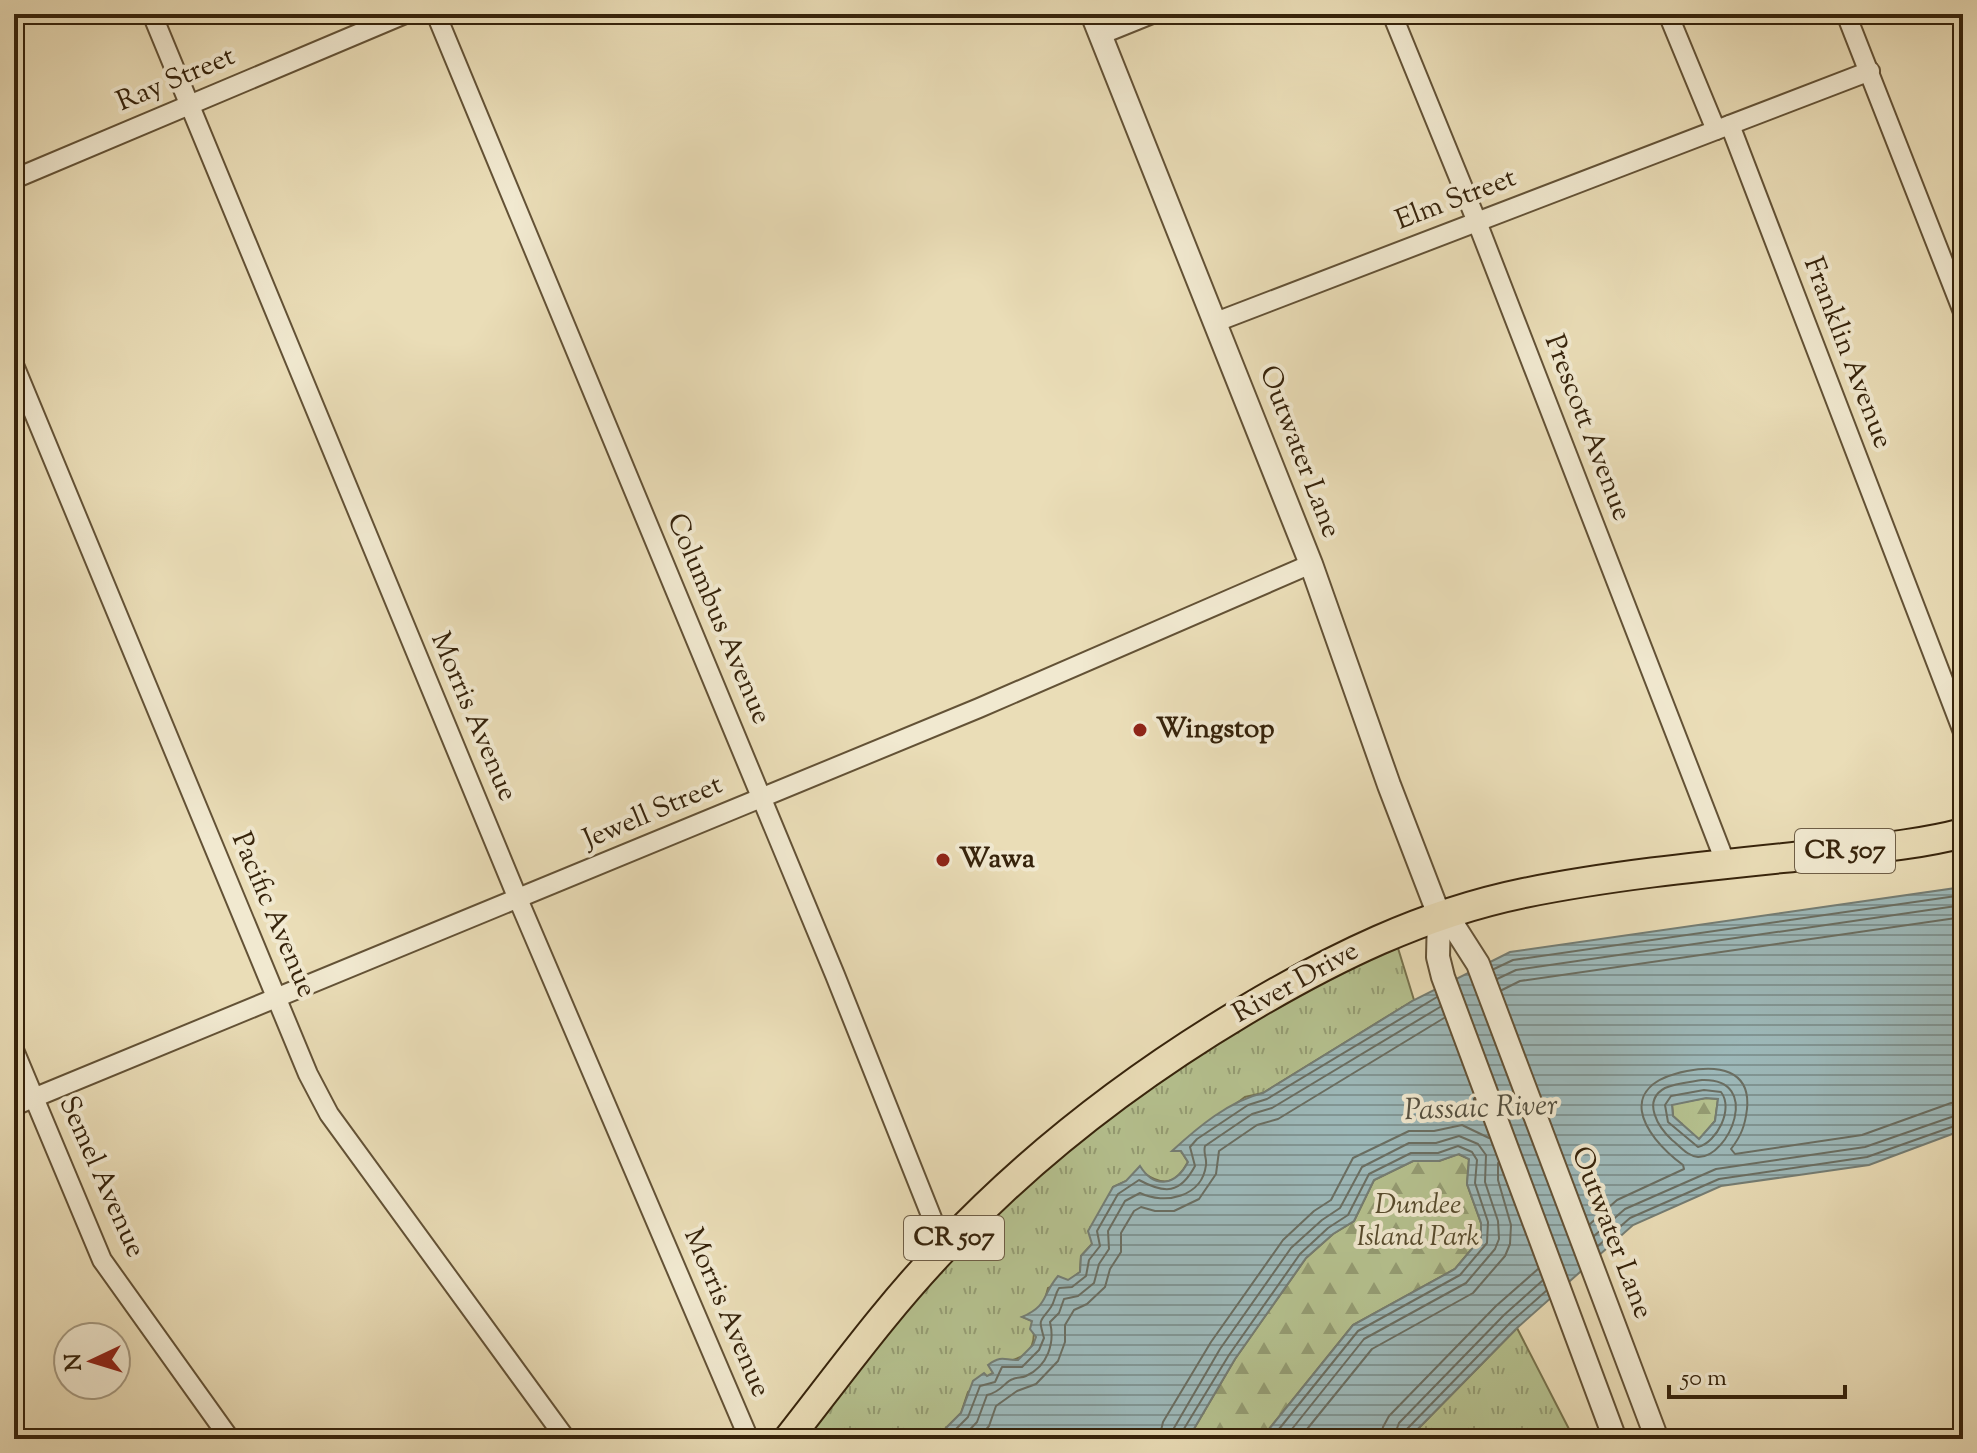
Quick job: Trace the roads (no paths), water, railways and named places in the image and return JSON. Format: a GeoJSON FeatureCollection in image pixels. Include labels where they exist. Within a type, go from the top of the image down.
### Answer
{"type":"FeatureCollection","features":[{"type":"Feature","properties":{"kind":"main road","name":"River Drive"},"geometry":{"type":"LineString","coordinates":[[788,1439],[890,1309],[944,1248],[1009,1183],[1111,1098],[1173,1055],[1318,968],[1398,930],[1439,915],[1527,892],[1726,864],[1897,845],[1963,833]]}},
{"type":"Feature","properties":{"kind":"street","name":"Morris Avenue"},"geometry":{"type":"LineString","coordinates":[[152,14],[518,899],[749,1439]]}},
{"type":"Feature","properties":{"kind":"street","name":"Ray Street"},"geometry":{"type":"LineString","coordinates":[[14,179],[405,14]]}},
{"type":"Feature","properties":{"kind":"street","name":"Columbus Avenue"},"geometry":{"type":"LineString","coordinates":[[436,14],[762,798],[944,1248]]}},
{"type":"Feature","properties":{"kind":"street"},"geometry":{"type":"LineString","coordinates":[[1096,24],[1152,14]]}},
{"type":"Feature","properties":{"kind":"street","name":"Prescott Avenue"},"geometry":{"type":"LineString","coordinates":[[1392,14],[1477,222],[1726,864]]}},
{"type":"Feature","properties":{"kind":"street","name":"Franklin Avenue"},"geometry":{"type":"LineString","coordinates":[[1668,14],[1723,128],[1963,732]]}},
{"type":"Feature","properties":{"kind":"street"},"geometry":{"type":"LineString","coordinates":[[1846,14],[1963,312]]}},
{"type":"Feature","properties":{"kind":"street","name":"Outwater Lane"},"geometry":{"type":"LineString","coordinates":[[1096,24],[1311,564],[1389,785],[1439,915],[1438,957],[1443,977],[1615,1439]]}},
{"type":"Feature","properties":{"kind":"street","name":"Elm Street"},"geometry":{"type":"LineString","coordinates":[[1216,322],[1870,71]]}},
{"type":"Feature","properties":{"kind":"street","name":"Pacific Avenue"},"geometry":{"type":"LineString","coordinates":[[14,365],[308,1074],[329,1114],[566,1439]]}},
{"type":"Feature","properties":{"kind":"street","name":"Jewell Street"},"geometry":{"type":"LineString","coordinates":[[14,1106],[979,708],[1311,564]]}},
{"type":"Feature","properties":{"kind":"street","name":"Outwater Lane"},"geometry":{"type":"LineString","coordinates":[[1439,915],[1455,928],[1478,964],[1657,1439]]}},
{"type":"Feature","properties":{"kind":"street","name":"Semel Avenue"},"geometry":{"type":"LineString","coordinates":[[14,1050],[102,1260],[230,1439]]}},
{"type":"Feature","properties":{"kind":"water","name":"Passaic River"},"geometry":{"type":"Polygon","coordinates":[[[1963,887],[1963,1130],[1869,1165],[1721,1186],[1633,1225],[1517,1328],[1408,1439],[1261,1439],[1353,1325],[1455,1269],[1481,1238],[1481,1223],[1467,1184],[1469,1159],[1459,1154],[1439,1161],[1413,1161],[1374,1180],[1354,1221],[1333,1234],[1306,1258],[1235,1359],[1188,1439],[935,1439],[961,1413],[973,1381],[984,1373],[987,1376],[993,1373],[988,1365],[1001,1359],[1018,1360],[1033,1345],[1036,1337],[1030,1329],[1032,1321],[1022,1317],[1041,1304],[1058,1276],[1068,1280],[1080,1272],[1081,1256],[1092,1244],[1088,1231],[1113,1187],[1126,1181],[1140,1166],[1152,1179],[1159,1181],[1165,1182],[1178,1176],[1188,1162],[1181,1151],[1172,1151],[1214,1116],[1238,1102],[1263,1093],[1414,1000],[1510,952],[1963,887]],[[1706,1098],[1672,1105],[1673,1116],[1699,1139],[1715,1121],[1718,1099],[1706,1098]]]}},
{"type":"Feature","properties":{"kind":"place","name":"Wingstop"},"geometry":{"type":"Point","coordinates":[1140,730]}},
{"type":"Feature","properties":{"kind":"place","name":"Wawa"},"geometry":{"type":"Point","coordinates":[943,860]}},
{"type":"Feature","properties":{"kind":"park label","name":"Dundee Island Park"},"geometry":{"type":"Point","coordinates":[1418,1222]}}]}
